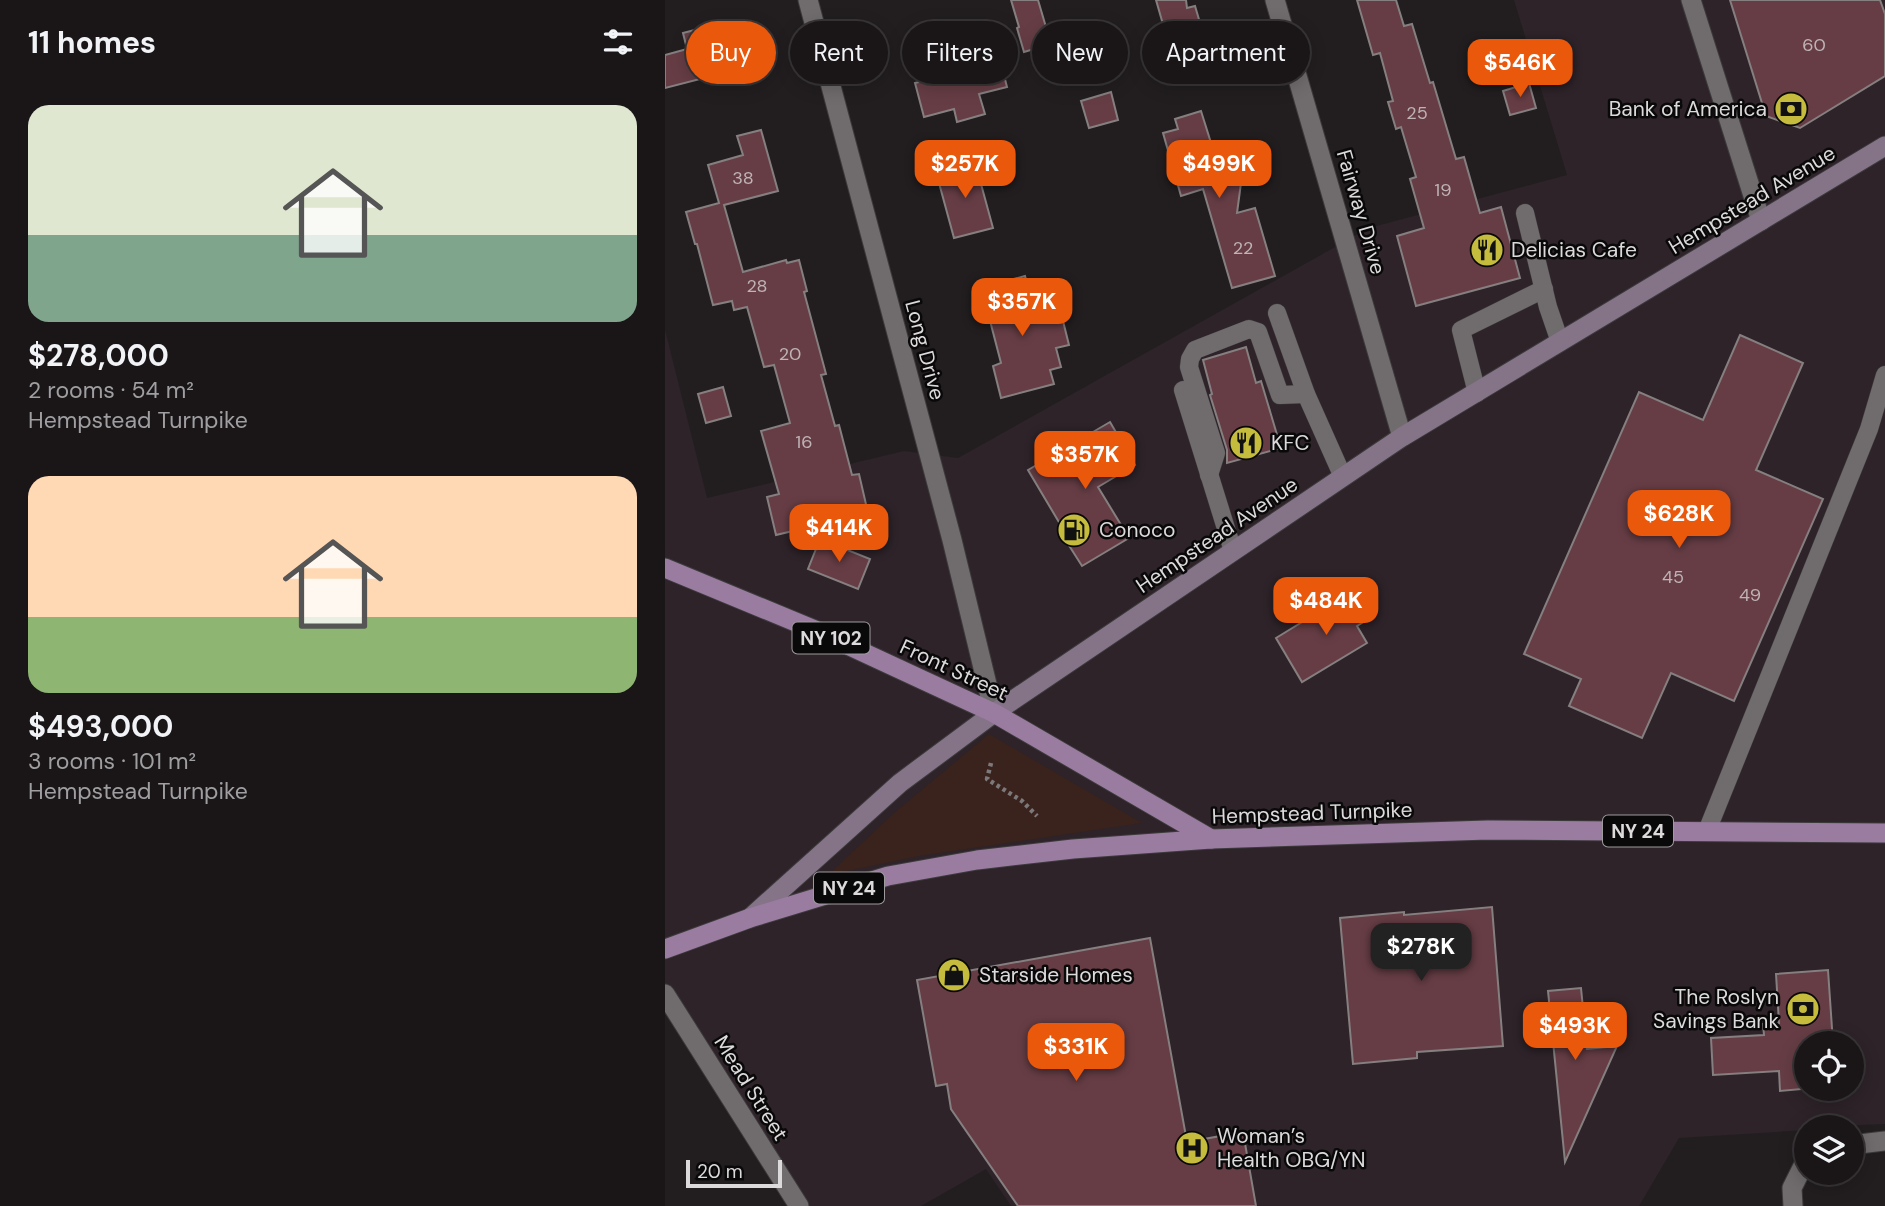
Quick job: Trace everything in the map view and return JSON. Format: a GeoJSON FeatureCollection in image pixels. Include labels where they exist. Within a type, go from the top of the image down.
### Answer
{"type":"FeatureCollection","features":[{"type":"Feature","properties":{"kind":"main road","name":"Hempstead Avenue"},"geometry":{"type":"LineString","coordinates":[[750,918],[901,783],[994,713],[1402,437],[1885,146]]}},
{"type":"Feature","properties":{"kind":"main road","name":"Front Street"},"geometry":{"type":"LineString","coordinates":[[665,568],[815,630],[994,713],[1211,839]]}},
{"type":"Feature","properties":{"kind":"main road","name":"Hempstead Turnpike"},"geometry":{"type":"LineString","coordinates":[[750,918],[888,877],[977,860],[1073,849],[1211,839],[1488,830],[1885,832]]}},
{"type":"Feature","properties":{"kind":"main road","name":"NY 24"},"geometry":{"type":"LineString","coordinates":[[665,949],[750,918]]}},
{"type":"Feature","properties":{"kind":"street","name":"Long Drive"},"geometry":{"type":"LineString","coordinates":[[808,0],[952,540],[994,713]]}},
{"type":"Feature","properties":{"kind":"street","name":"Fairway Drive"},"geometry":{"type":"LineString","coordinates":[[1275,0],[1402,437]]}},
{"type":"Feature","properties":{"kind":"street"},"geometry":{"type":"LineString","coordinates":[[1691,0],[1761,221]]}},
{"type":"Feature","properties":{"kind":"street","name":"Mead Street"},"geometry":{"type":"LineString","coordinates":[[665,994],[799,1206]]}},
{"type":"Feature","properties":{"kind":"street"},"geometry":{"type":"LineString","coordinates":[[1864,1143],[1885,1141]]}},
{"type":"Feature","properties":{"kind":"street"},"geometry":{"type":"LineString","coordinates":[[1793,1206],[1794,1184]]}},
{"type":"Feature","properties":{"kind":"lane"},"geometry":{"type":"LineString","coordinates":[[1525,213],[1560,342]]}},
{"type":"Feature","properties":{"kind":"lane"},"geometry":{"type":"LineString","coordinates":[[1476,393],[1461,330],[1544,289]]}},
{"type":"Feature","properties":{"kind":"lane"},"geometry":{"type":"LineString","coordinates":[[1277,313],[1306,394],[1343,477]]}},
{"type":"Feature","properties":{"kind":"lane"},"geometry":{"type":"LineString","coordinates":[[1209,475],[1216,453],[1189,367],[1195,351],[1249,329],[1258,332],[1280,395],[1306,394]]}},
{"type":"Feature","properties":{"kind":"lane"},"geometry":{"type":"LineString","coordinates":[[1707,831],[1869,429],[1885,375]]}},
{"type":"Feature","properties":{"kind":"lane"},"geometry":{"type":"LineString","coordinates":[[1183,390],[1233,551]]}},
{"type":"Feature","properties":{"kind":"path"},"geometry":{"type":"LineString","coordinates":[[991,763],[987,779],[1022,801],[1037,816]]}},
{"type":"Feature","properties":{"kind":"shaded area"},"geometry":{"type":"Polygon","coordinates":[[[1514,0],[1885,0],[1885,1124],[1864,1125],[1864,1115],[1794,1115],[1794,1131],[1679,1138],[1639,1206],[1011,1206],[986,1169],[921,1206],[793,1206],[665,998],[665,330],[707,498],[904,451],[958,458],[1369,228],[1567,175],[1514,0]]]}},
{"type":"Feature","properties":{"kind":"shaded area"},"geometry":{"type":"Polygon","coordinates":[[[989,734],[1142,823],[919,856],[828,875],[893,814],[989,734]]]}},
{"type":"Feature","properties":{"kind":"building"},"geometry":{"type":"Polygon","coordinates":[[[1011,0],[1038,0],[1044,21],[1032,21],[1032,50],[1024,52],[1011,0]]]}},
{"type":"Feature","properties":{"kind":"building"},"geometry":{"type":"Polygon","coordinates":[[[1156,0],[1186,0],[1187,8],[1195,6],[1199,21],[1162,21],[1156,0]]]}},
{"type":"Feature","properties":{"kind":"building"},"geometry":{"type":"Polygon","coordinates":[[[1357,0],[1396,0],[1404,26],[1412,24],[1456,159],[1464,157],[1480,213],[1501,207],[1520,278],[1416,306],[1397,236],[1424,228],[1410,179],[1416,177],[1401,127],[1396,129],[1388,102],[1393,101],[1380,53],[1373,55],[1357,0]]]}},
{"type":"Feature","properties":{"kind":"building"},"geometry":{"type":"Polygon","coordinates":[[[1730,0],[1880,0],[1885,14],[1885,76],[1800,128],[1766,116],[1730,0]]]}},
{"type":"Feature","properties":{"kind":"building"},"geometry":{"type":"Polygon","coordinates":[[[686,49],[686,83],[665,88],[665,55],[686,49]]]}},
{"type":"Feature","properties":{"kind":"building"},"geometry":{"type":"Polygon","coordinates":[[[1529,83],[1536,108],[1510,115],[1503,91],[1529,83]]]}},
{"type":"Feature","properties":{"kind":"building"},"geometry":{"type":"Polygon","coordinates":[[[915,84],[1006,84],[1007,87],[979,94],[985,114],[957,122],[954,109],[924,117],[915,84]]]}},
{"type":"Feature","properties":{"kind":"building"},"geometry":{"type":"Polygon","coordinates":[[[1111,92],[1118,120],[1089,128],[1081,101],[1111,92]]]}},
{"type":"Feature","properties":{"kind":"building"},"geometry":{"type":"Polygon","coordinates":[[[1201,111],[1218,165],[1243,168],[1237,213],[1255,208],[1275,276],[1232,288],[1203,189],[1181,196],[1163,133],[1178,129],[1175,119],[1201,111]]]}},
{"type":"Feature","properties":{"kind":"building"},"geometry":{"type":"Polygon","coordinates":[[[761,130],[778,191],[724,205],[743,272],[786,260],[787,263],[799,260],[807,291],[804,292],[826,374],[821,375],[835,426],[839,425],[852,475],[859,474],[868,513],[776,535],[767,497],[779,494],[761,431],[790,423],[774,365],[764,367],[747,307],[734,310],[732,301],[713,305],[686,212],[719,203],[708,165],[743,155],[737,136],[761,130]]]}},
{"type":"Feature","properties":{"kind":"building"},"geometry":{"type":"Polygon","coordinates":[[[975,162],[993,228],[954,238],[936,172],[975,162]]]}},
{"type":"Feature","properties":{"kind":"building"},"geometry":{"type":"Polygon","coordinates":[[[1025,276],[1037,319],[1061,313],[1069,345],[1056,348],[1061,367],[1050,370],[1054,384],[1001,398],[993,366],[1001,363],[988,313],[984,314],[977,289],[1025,276]]]}},
{"type":"Feature","properties":{"kind":"building"},"geometry":{"type":"Polygon","coordinates":[[[1740,335],[1803,363],[1756,470],[1823,499],[1734,701],[1671,673],[1642,738],[1569,706],[1581,679],[1524,654],[1639,392],[1703,420],[1740,335]]]}},
{"type":"Feature","properties":{"kind":"building"},"geometry":{"type":"Polygon","coordinates":[[[1246,347],[1256,383],[1261,381],[1281,448],[1227,463],[1227,450],[1210,395],[1212,394],[1203,360],[1246,347]]]}},
{"type":"Feature","properties":{"kind":"building"},"geometry":{"type":"Polygon","coordinates":[[[723,387],[731,416],[706,423],[698,394],[723,387]]]}},
{"type":"Feature","properties":{"kind":"building"},"geometry":{"type":"Polygon","coordinates":[[[1110,422],[1135,465],[1098,487],[1129,538],[1082,566],[1028,470],[1110,422]]]}},
{"type":"Feature","properties":{"kind":"building"},"geometry":{"type":"Polygon","coordinates":[[[820,539],[870,559],[858,589],[808,569],[820,539]]]}},
{"type":"Feature","properties":{"kind":"building"},"geometry":{"type":"Polygon","coordinates":[[[1362,594],[1375,615],[1357,626],[1367,643],[1302,682],[1276,638],[1340,599],[1343,605],[1362,594]]]}},
{"type":"Feature","properties":{"kind":"building"},"geometry":{"type":"Polygon","coordinates":[[[1492,907],[1503,1046],[1417,1052],[1417,1058],[1353,1064],[1340,918],[1492,907]]]}},
{"type":"Feature","properties":{"kind":"building"},"geometry":{"type":"Polygon","coordinates":[[[1150,938],[1187,1142],[1243,1132],[1256,1206],[1018,1206],[951,1109],[947,1084],[936,1086],[917,980],[1150,938]]]}},
{"type":"Feature","properties":{"kind":"building"},"geometry":{"type":"Polygon","coordinates":[[[1828,970],[1832,1031],[1794,1031],[1794,1090],[1780,1091],[1779,1071],[1713,1075],[1711,1038],[1764,1035],[1763,1024],[1779,1023],[1776,974],[1828,970]]]}},
{"type":"Feature","properties":{"kind":"building"},"geometry":{"type":"Polygon","coordinates":[[[1581,988],[1587,1049],[1617,1046],[1565,1162],[1548,991],[1581,988]]]}},
{"type":"Feature","properties":{"kind":"place","name":"Bank of America"},"geometry":{"type":"Point","coordinates":[1791,109]}},
{"type":"Feature","properties":{"kind":"place","name":"Delicias Cafe"},"geometry":{"type":"Point","coordinates":[1487,250]}},
{"type":"Feature","properties":{"kind":"place","name":"KFC"},"geometry":{"type":"Point","coordinates":[1246,443]}},
{"type":"Feature","properties":{"kind":"place","name":"Conoco"},"geometry":{"type":"Point","coordinates":[1074,530]}},
{"type":"Feature","properties":{"kind":"place","name":"Starside Homes"},"geometry":{"type":"Point","coordinates":[954,975]}},
{"type":"Feature","properties":{"kind":"place","name":"The Roslyn Savings Bank"},"geometry":{"type":"Point","coordinates":[1803,1009]}},
{"type":"Feature","properties":{"kind":"place","name":"Woman’s Health OBG/YN"},"geometry":{"type":"Point","coordinates":[1192,1148]}}]}
